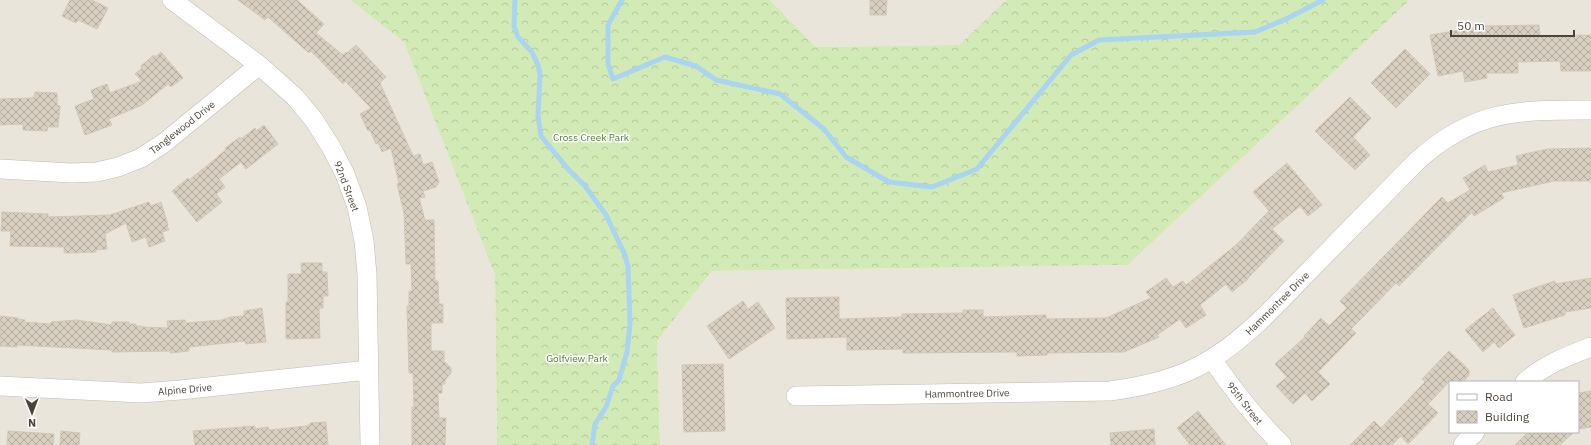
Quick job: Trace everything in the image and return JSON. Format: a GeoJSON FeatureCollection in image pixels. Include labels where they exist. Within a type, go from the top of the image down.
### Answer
{"type":"FeatureCollection","features":[{"type":"Feature","properties":{"kind":"street","name":"92nd Street"},"geometry":{"type":"LineString","coordinates":[[172,0],[259,64],[295,97],[314,120],[331,147],[350,187],[357,207],[364,241],[367,274],[370,445]]}},
{"type":"Feature","properties":{"kind":"street","name":"Tanglewood Drive"},"geometry":{"type":"LineString","coordinates":[[0,169],[71,173],[96,172],[118,167],[141,158],[164,143],[259,64]]}},
{"type":"Feature","properties":{"kind":"street","name":"Hammontree Drive"},"geometry":{"type":"LineString","coordinates":[[796,396],[1110,391],[1140,386],[1187,372],[1212,359],[1249,332],[1412,167],[1434,147],[1464,128],[1497,116],[1532,110],[1591,110]]}},
{"type":"Feature","properties":{"kind":"street"},"geometry":{"type":"LineString","coordinates":[[1526,381],[1531,376],[1560,358],[1591,347]]}},
{"type":"Feature","properties":{"kind":"street","name":"95th Street"},"geometry":{"type":"LineString","coordinates":[[1212,359],[1265,428],[1282,445]]}},
{"type":"Feature","properties":{"kind":"street","name":"Alpine Drive"},"geometry":{"type":"LineString","coordinates":[[0,386],[141,393],[368,370]]}},
{"type":"Feature","properties":{"kind":"street"},"geometry":{"type":"LineString","coordinates":[[1463,445],[1474,433]]}},
{"type":"Feature","properties":{"kind":"shaded area"},"geometry":{"type":"Polygon","coordinates":[[[0,0],[350,0],[404,42],[495,275],[497,445],[0,445],[0,0]]]}},
{"type":"Feature","properties":{"kind":"shaded area"},"geometry":{"type":"Polygon","coordinates":[[[770,0],[1006,0],[959,45],[816,47],[770,0]]]}},
{"type":"Feature","properties":{"kind":"shaded area"},"geometry":{"type":"Polygon","coordinates":[[[1410,0],[1591,0],[1591,445],[660,445],[657,341],[712,271],[1128,265],[1410,0]]]}},
{"type":"Feature","properties":{"kind":"green space","name":"Cross Creek Park"},"geometry":{"type":"Polygon","coordinates":[[[350,0],[770,0],[816,47],[959,45],[1006,0],[1410,0],[1128,265],[712,271],[657,341],[660,445],[497,445],[495,275],[404,42],[350,0]]]}},
{"type":"Feature","properties":{"kind":"building"},"geometry":{"type":"Polygon","coordinates":[[[70,0],[92,0],[108,8],[97,29],[78,20],[76,23],[62,16],[70,0]]]}},
{"type":"Feature","properties":{"kind":"building"},"geometry":{"type":"Polygon","coordinates":[[[238,0],[297,0],[324,24],[316,33],[343,55],[356,45],[386,77],[380,83],[413,156],[420,154],[423,165],[432,162],[439,182],[436,187],[423,191],[425,197],[419,198],[425,220],[434,220],[435,281],[438,281],[439,304],[443,304],[443,323],[431,323],[431,351],[444,351],[444,361],[451,368],[451,373],[445,380],[445,384],[442,384],[442,393],[438,393],[439,418],[446,418],[445,445],[412,445],[412,407],[414,407],[413,373],[409,373],[407,306],[409,306],[409,291],[412,291],[411,264],[406,264],[404,213],[391,148],[382,152],[378,143],[376,144],[370,130],[368,131],[360,114],[371,108],[345,81],[343,84],[311,51],[309,53],[268,17],[265,20],[238,0]]]}},
{"type":"Feature","properties":{"kind":"building"},"geometry":{"type":"Polygon","coordinates":[[[870,0],[887,0],[886,15],[870,15],[870,0]]]}},
{"type":"Feature","properties":{"kind":"building"},"geometry":{"type":"Polygon","coordinates":[[[1539,25],[1540,36],[1591,35],[1591,71],[1561,71],[1560,61],[1518,62],[1518,73],[1486,73],[1487,78],[1465,82],[1463,71],[1438,76],[1430,35],[1485,26],[1539,25]]]}},
{"type":"Feature","properties":{"kind":"building"},"geometry":{"type":"Polygon","coordinates":[[[1405,49],[1430,74],[1396,108],[1371,83],[1405,49]]]}},
{"type":"Feature","properties":{"kind":"building"},"geometry":{"type":"Polygon","coordinates":[[[161,52],[183,78],[171,87],[168,84],[142,105],[109,119],[112,125],[85,135],[75,106],[94,99],[91,90],[107,84],[110,93],[142,81],[135,74],[142,68],[141,66],[154,55],[155,57],[161,52]]]}},
{"type":"Feature","properties":{"kind":"building"},"geometry":{"type":"Polygon","coordinates":[[[35,92],[57,93],[57,105],[60,106],[58,127],[48,127],[47,131],[23,130],[23,124],[0,125],[0,99],[31,98],[34,97],[35,92]]]}},
{"type":"Feature","properties":{"kind":"building"},"geometry":{"type":"Polygon","coordinates":[[[1350,97],[1371,118],[1353,137],[1370,155],[1355,170],[1315,131],[1350,97]]]}},
{"type":"Feature","properties":{"kind":"building"},"geometry":{"type":"Polygon","coordinates":[[[264,125],[278,144],[246,169],[241,162],[219,179],[225,187],[216,194],[222,202],[197,222],[172,191],[188,178],[189,180],[226,150],[225,148],[240,137],[241,139],[255,128],[256,131],[264,125]]]}},
{"type":"Feature","properties":{"kind":"building"},"geometry":{"type":"Polygon","coordinates":[[[1591,148],[1591,181],[1554,181],[1501,193],[1504,198],[1474,216],[1472,212],[1399,286],[1396,283],[1351,329],[1356,333],[1318,372],[1330,384],[1312,401],[1305,393],[1293,404],[1276,386],[1287,377],[1275,364],[1305,337],[1304,336],[1321,318],[1329,326],[1347,308],[1340,301],[1442,197],[1448,203],[1470,190],[1463,178],[1485,165],[1488,172],[1518,165],[1516,156],[1547,149],[1591,148]]]}},
{"type":"Feature","properties":{"kind":"building"},"geometry":{"type":"Polygon","coordinates":[[[1287,163],[1322,205],[1308,216],[1300,206],[1272,229],[1284,241],[1248,279],[1232,292],[1226,284],[1200,305],[1206,315],[1186,328],[1180,319],[1157,335],[1159,337],[1124,352],[1047,353],[1047,355],[1017,356],[1017,352],[903,353],[903,349],[847,350],[847,337],[787,339],[786,298],[839,297],[839,319],[902,317],[902,314],[963,313],[963,310],[983,310],[983,317],[1046,315],[1046,319],[1106,318],[1151,298],[1146,292],[1166,278],[1173,287],[1183,281],[1186,285],[1236,245],[1269,211],[1253,192],[1287,163]]]}},
{"type":"Feature","properties":{"kind":"building"},"geometry":{"type":"Polygon","coordinates":[[[149,202],[151,206],[161,202],[169,230],[162,232],[165,241],[149,247],[146,237],[132,242],[126,223],[105,234],[107,249],[96,250],[96,252],[64,253],[64,247],[10,246],[11,231],[1,231],[2,212],[48,214],[48,217],[110,215],[149,202]]]}},
{"type":"Feature","properties":{"kind":"building"},"geometry":{"type":"Polygon","coordinates":[[[301,263],[322,263],[322,272],[327,272],[328,296],[323,296],[323,308],[319,308],[320,338],[286,339],[288,274],[302,274],[301,263]]]}},
{"type":"Feature","properties":{"kind":"building"},"geometry":{"type":"Polygon","coordinates":[[[1591,278],[1591,308],[1565,312],[1565,315],[1524,328],[1513,295],[1555,281],[1555,284],[1591,278]]]}},
{"type":"Feature","properties":{"kind":"building"},"geometry":{"type":"Polygon","coordinates":[[[743,301],[748,309],[758,302],[775,328],[729,359],[707,326],[743,301]]]}},
{"type":"Feature","properties":{"kind":"building"},"geometry":{"type":"Polygon","coordinates":[[[262,308],[266,342],[246,344],[245,341],[189,347],[189,351],[170,353],[170,351],[112,352],[112,350],[17,345],[17,347],[0,346],[0,316],[18,318],[25,320],[24,322],[51,324],[51,322],[76,320],[112,325],[112,322],[129,322],[129,324],[136,324],[136,326],[142,327],[168,328],[167,321],[185,320],[186,323],[222,320],[230,317],[244,316],[244,311],[262,308]]]}},
{"type":"Feature","properties":{"kind":"building"},"geometry":{"type":"Polygon","coordinates":[[[1493,308],[1515,335],[1499,348],[1494,342],[1483,352],[1465,330],[1493,308]]]}},
{"type":"Feature","properties":{"kind":"building"},"geometry":{"type":"Polygon","coordinates":[[[1449,351],[1469,370],[1469,375],[1464,381],[1449,381],[1428,404],[1438,413],[1408,444],[1401,436],[1392,445],[1350,445],[1374,421],[1381,428],[1425,382],[1422,379],[1449,351]]]}},
{"type":"Feature","properties":{"kind":"building"},"geometry":{"type":"Polygon","coordinates":[[[723,364],[725,431],[684,432],[682,365],[723,364]]]}},
{"type":"Feature","properties":{"kind":"building"},"geometry":{"type":"Polygon","coordinates":[[[1591,391],[1591,427],[1579,429],[1579,393],[1591,391]]]}},
{"type":"Feature","properties":{"kind":"building"},"geometry":{"type":"Polygon","coordinates":[[[1198,411],[1226,445],[1190,445],[1177,428],[1198,411]]]}},
{"type":"Feature","properties":{"kind":"building"},"geometry":{"type":"Polygon","coordinates":[[[326,422],[328,445],[195,445],[193,431],[255,426],[255,429],[268,427],[269,430],[307,426],[311,423],[326,422]]]}},
{"type":"Feature","properties":{"kind":"building"},"geometry":{"type":"Polygon","coordinates":[[[1154,429],[1155,445],[1111,445],[1110,433],[1154,429]]]}},
{"type":"Feature","properties":{"kind":"building"},"geometry":{"type":"Polygon","coordinates":[[[8,431],[54,434],[53,445],[7,445],[8,431]]]}},
{"type":"Feature","properties":{"kind":"building"},"geometry":{"type":"Polygon","coordinates":[[[61,431],[80,433],[79,445],[60,445],[61,431]]]}},
{"type":"Feature","properties":{"kind":"building"},"geometry":{"type":"Polygon","coordinates":[[[1527,433],[1573,433],[1560,445],[1515,445],[1527,433]]]}},
{"type":"Feature","properties":{"kind":"waterway"},"geometry":{"type":"LineString","coordinates":[[515,0],[514,26],[518,37],[532,52],[540,74],[538,116],[541,136],[568,169],[585,186],[606,215],[624,253],[628,266],[630,324],[627,352],[619,380],[613,386],[606,407],[595,424],[592,445]]}},
{"type":"Feature","properties":{"kind":"waterway"},"geometry":{"type":"LineString","coordinates":[[622,0],[608,25],[608,64],[613,79],[665,57],[696,66],[716,80],[780,94],[824,129],[846,157],[889,182],[932,187],[977,169],[1071,55],[1099,40],[1255,32],[1286,19],[1323,0]]}},
{"type":"Feature","properties":{"kind":"park label","name":"Golfview Park"},"geometry":{"type":"Point","coordinates":[577,358]}}]}
